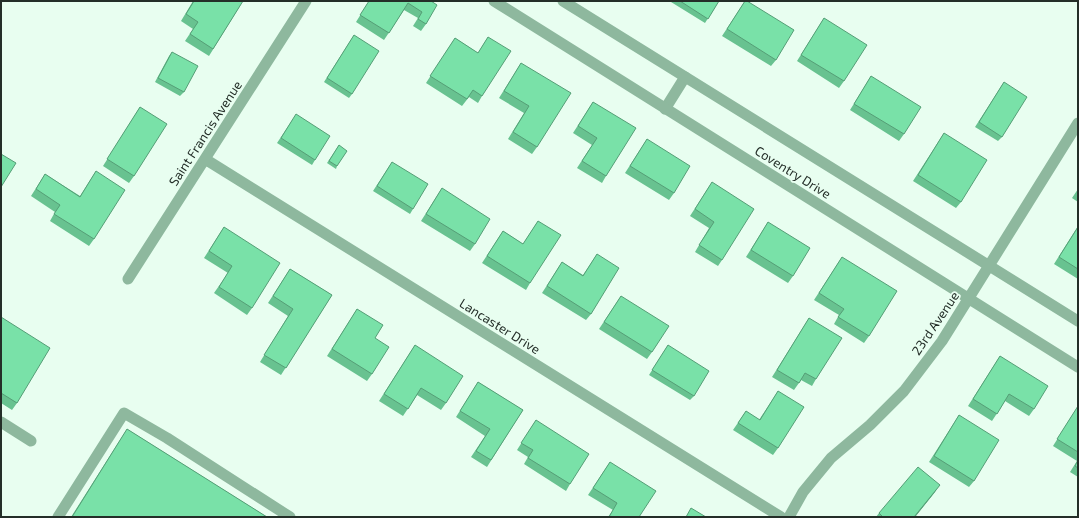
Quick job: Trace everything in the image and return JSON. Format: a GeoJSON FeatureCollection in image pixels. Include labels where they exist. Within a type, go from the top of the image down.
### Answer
{"type":"FeatureCollection","features":[{"type":"Feature","properties":{"kind":"street","name":"Saint Francis Avenue"},"geometry":{"type":"LineString","coordinates":[[128,279],[306,1]]}},
{"type":"Feature","properties":{"kind":"street","name":"Coventry Drive"},"geometry":{"type":"LineString","coordinates":[[494,1],[1078,367]]}},
{"type":"Feature","properties":{"kind":"street","name":"Coventry Drive"},"geometry":{"type":"LineString","coordinates":[[563,1],[1078,321]]}},
{"type":"Feature","properties":{"kind":"street"},"geometry":{"type":"LineString","coordinates":[[665,109],[685,77]]}},
{"type":"Feature","properties":{"kind":"street","name":"23rd Avenue"},"geometry":{"type":"LineString","coordinates":[[789,517],[803,492],[832,458],[870,425],[904,391],[942,341],[1078,123]]}},
{"type":"Feature","properties":{"kind":"street","name":"Lancaster Drive"},"geometry":{"type":"LineString","coordinates":[[205,159],[781,517]]}},
{"type":"Feature","properties":{"kind":"street"},"geometry":{"type":"LineString","coordinates":[[58,517],[124,413],[167,438],[290,517]]}},
{"type":"Feature","properties":{"kind":"street"},"geometry":{"type":"LineString","coordinates":[[1,422],[31,441]]}},
{"type":"Feature","properties":{"kind":"building"},"geometry":{"type":"Polygon","coordinates":[[[194,1],[243,1],[213,49],[190,34],[198,22],[186,14],[194,1]]]}},
{"type":"Feature","properties":{"kind":"building"},"geometry":{"type":"Polygon","coordinates":[[[369,1],[431,1],[437,5],[426,24],[418,19],[422,12],[408,3],[389,33],[360,15],[369,1]]]}},
{"type":"Feature","properties":{"kind":"building"},"geometry":{"type":"Polygon","coordinates":[[[680,1],[719,1],[708,19],[680,1]]]}},
{"type":"Feature","properties":{"kind":"building"},"geometry":{"type":"Polygon","coordinates":[[[745,1],[794,30],[776,60],[727,29],[745,1]]]}},
{"type":"Feature","properties":{"kind":"building"},"geometry":{"type":"Polygon","coordinates":[[[824,18],[867,45],[844,81],[801,55],[824,18]]]}},
{"type":"Feature","properties":{"kind":"building"},"geometry":{"type":"Polygon","coordinates":[[[354,35],[379,51],[352,94],[327,78],[354,35]]]}},
{"type":"Feature","properties":{"kind":"building"},"geometry":{"type":"Polygon","coordinates":[[[488,37],[511,51],[482,96],[473,90],[467,99],[430,76],[455,38],[478,53],[488,37]]]}},
{"type":"Feature","properties":{"kind":"building"},"geometry":{"type":"Polygon","coordinates":[[[172,52],[198,66],[184,92],[158,78],[172,52]]]}},
{"type":"Feature","properties":{"kind":"building"},"geometry":{"type":"Polygon","coordinates":[[[521,63],[571,93],[537,147],[513,132],[529,106],[504,91],[521,63]]]}},
{"type":"Feature","properties":{"kind":"building"},"geometry":{"type":"Polygon","coordinates":[[[871,76],[921,107],[904,134],[854,104],[871,76]]]}},
{"type":"Feature","properties":{"kind":"building"},"geometry":{"type":"Polygon","coordinates":[[[1004,82],[1027,97],[1002,137],[979,122],[1004,82]]]}},
{"type":"Feature","properties":{"kind":"building"},"geometry":{"type":"Polygon","coordinates":[[[593,102],[636,128],[606,176],[582,161],[597,138],[578,126],[593,102]]]}},
{"type":"Feature","properties":{"kind":"building"},"geometry":{"type":"Polygon","coordinates":[[[140,107],[167,124],[134,176],[107,159],[140,107]]]}},
{"type":"Feature","properties":{"kind":"building"},"geometry":{"type":"Polygon","coordinates":[[[296,114],[330,136],[315,160],[281,138],[296,114]]]}},
{"type":"Feature","properties":{"kind":"building"},"geometry":{"type":"Polygon","coordinates":[[[944,133],[987,160],[961,202],[918,175],[944,133]]]}},
{"type":"Feature","properties":{"kind":"building"},"geometry":{"type":"Polygon","coordinates":[[[647,139],[690,166],[674,193],[630,166],[647,139]]]}},
{"type":"Feature","properties":{"kind":"building"},"geometry":{"type":"Polygon","coordinates":[[[339,145],[347,151],[337,166],[329,161],[339,145]]]}},
{"type":"Feature","properties":{"kind":"building"},"geometry":{"type":"Polygon","coordinates":[[[1,154],[16,163],[1,187],[1,154]]]}},
{"type":"Feature","properties":{"kind":"building"},"geometry":{"type":"Polygon","coordinates":[[[392,162],[428,184],[413,209],[377,186],[392,162]]]}},
{"type":"Feature","properties":{"kind":"building"},"geometry":{"type":"Polygon","coordinates":[[[96,171],[125,190],[94,239],[54,214],[60,205],[36,189],[45,174],[80,197],[96,171]]]}},
{"type":"Feature","properties":{"kind":"building"},"geometry":{"type":"Polygon","coordinates":[[[712,182],[754,209],[722,260],[699,245],[714,222],[695,209],[712,182]]]}},
{"type":"Feature","properties":{"kind":"building"},"geometry":{"type":"Polygon","coordinates":[[[442,188],[490,219],[475,244],[426,214],[442,188]]]}},
{"type":"Feature","properties":{"kind":"building"},"geometry":{"type":"Polygon","coordinates":[[[538,221],[561,235],[530,283],[487,256],[503,231],[523,244],[538,221]]]}},
{"type":"Feature","properties":{"kind":"building"},"geometry":{"type":"Polygon","coordinates":[[[768,222],[810,248],[793,276],[751,250],[768,222]]]}},
{"type":"Feature","properties":{"kind":"building"},"geometry":{"type":"Polygon","coordinates":[[[224,227],[280,263],[252,308],[219,287],[232,266],[209,251],[224,227]]]}},
{"type":"Feature","properties":{"kind":"building"},"geometry":{"type":"Polygon","coordinates":[[[1078,227],[1078,269],[1059,257],[1078,227]]]}},
{"type":"Feature","properties":{"kind":"building"},"geometry":{"type":"Polygon","coordinates":[[[597,254],[619,268],[591,314],[547,286],[562,262],[583,276],[597,254]]]}},
{"type":"Feature","properties":{"kind":"building"},"geometry":{"type":"Polygon","coordinates":[[[842,257],[897,291],[869,336],[838,317],[844,309],[819,293],[842,257]]]}},
{"type":"Feature","properties":{"kind":"building"},"geometry":{"type":"Polygon","coordinates":[[[290,269],[332,295],[286,368],[264,355],[293,309],[273,296],[290,269]]]}},
{"type":"Feature","properties":{"kind":"building"},"geometry":{"type":"Polygon","coordinates":[[[621,296],[669,326],[652,352],[604,322],[621,296]]]}},
{"type":"Feature","properties":{"kind":"building"},"geometry":{"type":"Polygon","coordinates":[[[357,309],[383,325],[375,338],[389,347],[372,374],[332,349],[357,309]]]}},
{"type":"Feature","properties":{"kind":"building"},"geometry":{"type":"Polygon","coordinates":[[[1,317],[50,348],[17,403],[1,393],[1,317]]]}},
{"type":"Feature","properties":{"kind":"building"},"geometry":{"type":"Polygon","coordinates":[[[809,318],[842,338],[816,379],[805,373],[799,383],[777,370],[809,318]]]}},
{"type":"Feature","properties":{"kind":"building"},"geometry":{"type":"Polygon","coordinates":[[[415,345],[463,376],[446,403],[421,388],[408,409],[384,394],[415,345]]]}},
{"type":"Feature","properties":{"kind":"building"},"geometry":{"type":"Polygon","coordinates":[[[668,345],[709,371],[694,396],[652,370],[668,345]]]}},
{"type":"Feature","properties":{"kind":"building"},"geometry":{"type":"Polygon","coordinates":[[[1000,356],[1048,386],[1034,409],[1009,394],[997,414],[973,399],[1000,356]]]}},
{"type":"Feature","properties":{"kind":"building"},"geometry":{"type":"Polygon","coordinates":[[[478,382],[523,410],[491,460],[476,451],[490,429],[460,411],[478,382]]]}},
{"type":"Feature","properties":{"kind":"building"},"geometry":{"type":"Polygon","coordinates":[[[778,391],[804,407],[778,448],[738,423],[746,411],[760,420],[778,391]]]}},
{"type":"Feature","properties":{"kind":"building"},"geometry":{"type":"Polygon","coordinates":[[[1078,406],[1078,452],[1057,439],[1078,406]]]}},
{"type":"Feature","properties":{"kind":"building"},"geometry":{"type":"Polygon","coordinates":[[[959,415],[999,440],[974,481],[934,456],[959,415]]]}},
{"type":"Feature","properties":{"kind":"building"},"geometry":{"type":"Polygon","coordinates":[[[536,420],[589,454],[570,484],[528,458],[533,450],[521,443],[536,420]]]}},
{"type":"Feature","properties":{"kind":"building"},"geometry":{"type":"Polygon","coordinates":[[[127,429],[267,517],[72,517],[127,429]]]}},
{"type":"Feature","properties":{"kind":"building"},"geometry":{"type":"Polygon","coordinates":[[[1078,460],[1078,468],[1075,466],[1078,460]]]}},
{"type":"Feature","properties":{"kind":"building"},"geometry":{"type":"Polygon","coordinates":[[[610,462],[656,491],[639,517],[609,517],[617,503],[593,488],[610,462]]]}},
{"type":"Feature","properties":{"kind":"building"},"geometry":{"type":"Polygon","coordinates":[[[918,467],[940,485],[914,517],[883,517],[879,513],[918,467]]]}},
{"type":"Feature","properties":{"kind":"building"},"geometry":{"type":"Polygon","coordinates":[[[691,508],[706,517],[686,517],[691,508]]]}}]}
